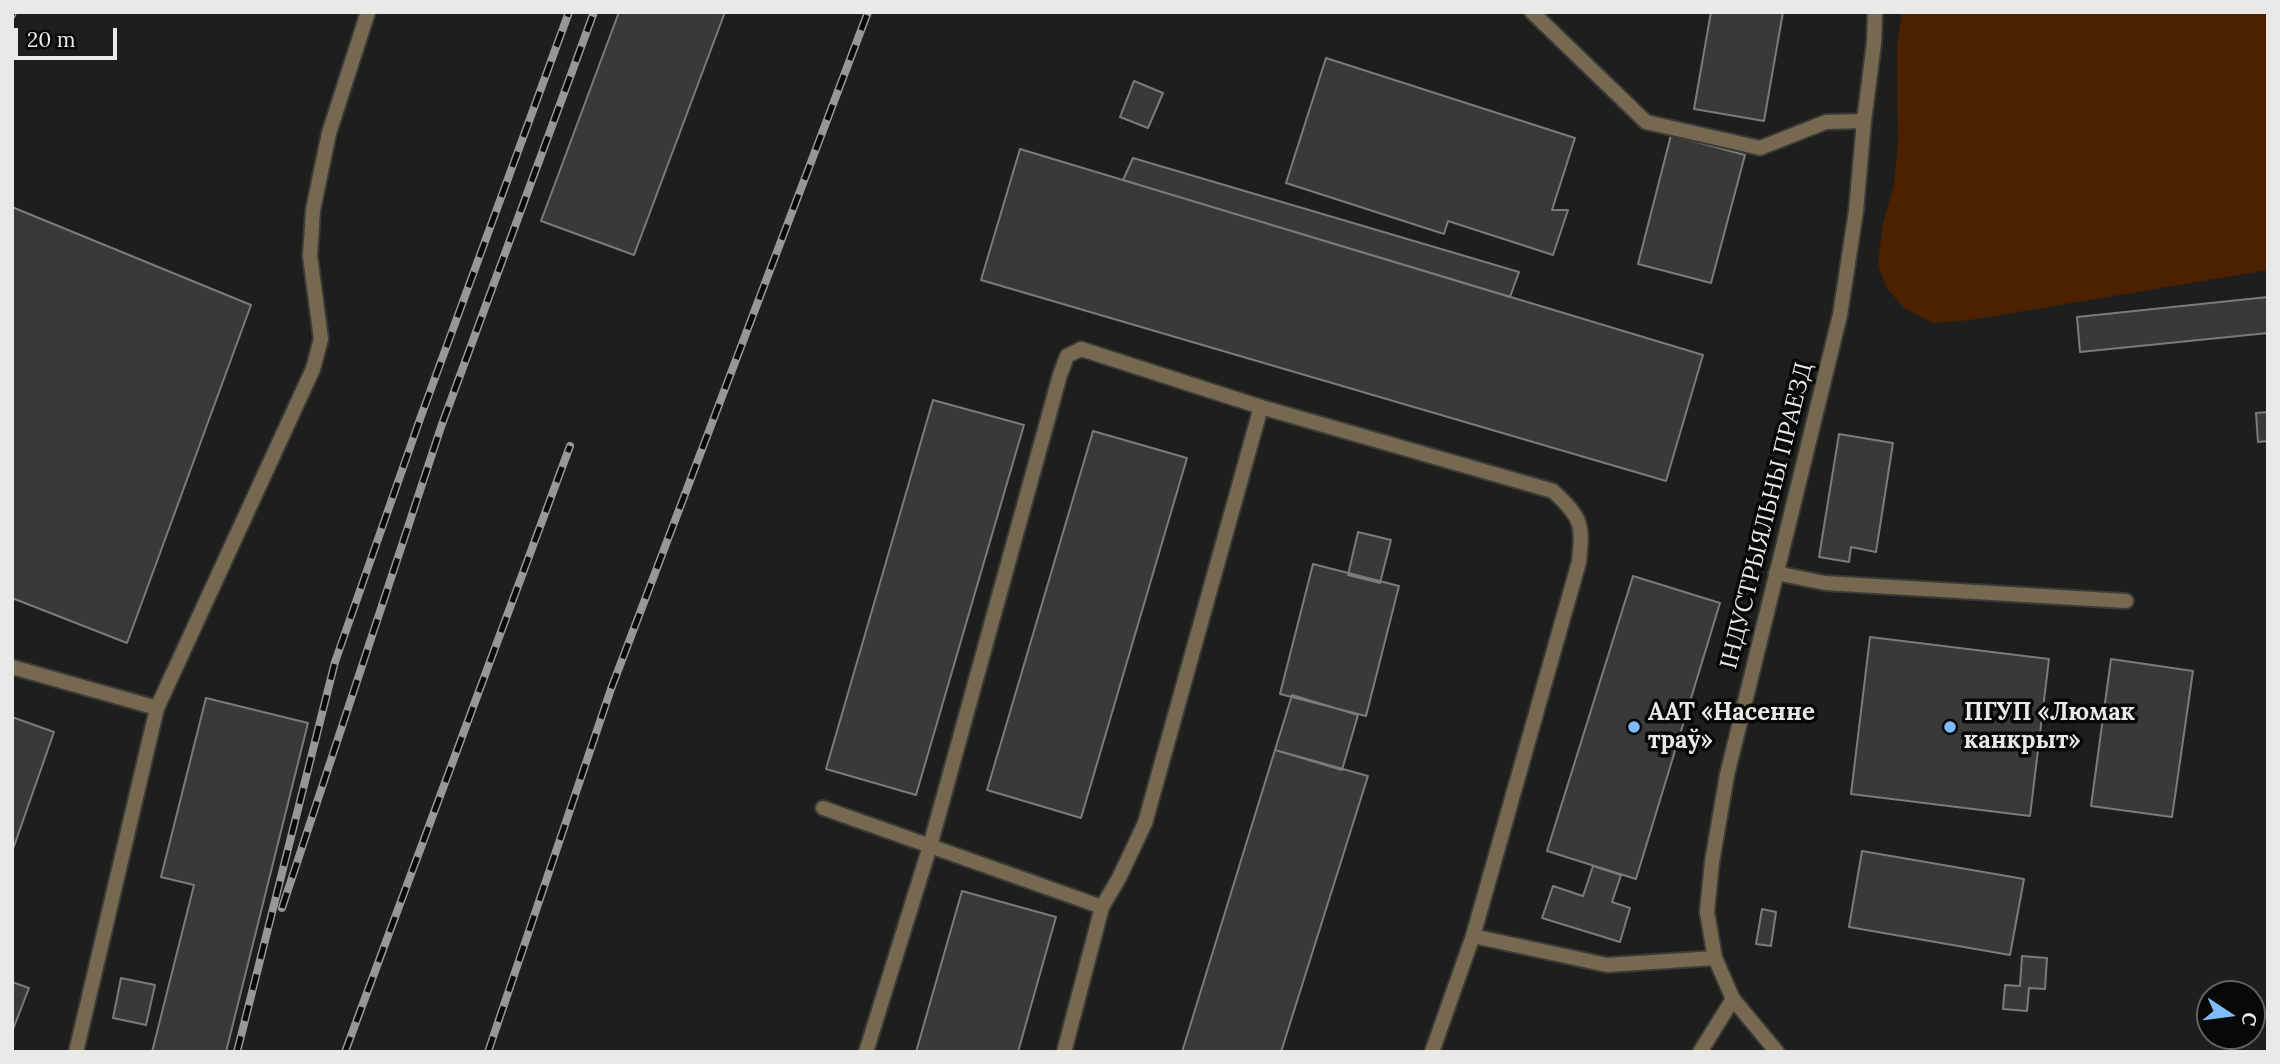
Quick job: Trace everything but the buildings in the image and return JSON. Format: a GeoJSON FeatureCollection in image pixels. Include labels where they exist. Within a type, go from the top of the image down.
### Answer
{"type":"FeatureCollection","features":[{"type":"Feature","properties":{"kind":"street"},"geometry":{"type":"LineString","coordinates":[[76,1052],[157,708],[313,369],[321,339],[310,256],[313,210],[329,133],[368,12]]}},
{"type":"Feature","properties":{"kind":"street"},"geometry":{"type":"LineString","coordinates":[[1532,12],[1646,122],[1760,148],[1826,122],[1864,121]]}},
{"type":"Feature","properties":{"kind":"street","name":"ІНДУСТРЫЯЛЬНЫ ПРАЕЗД"},"geometry":{"type":"LineString","coordinates":[[1777,1052],[1733,999],[1715,958],[1707,912],[1712,862],[1727,775],[1840,315],[1856,211],[1875,12]]}},
{"type":"Feature","properties":{"kind":"street"},"geometry":{"type":"LineString","coordinates":[[866,1052],[930,846],[1052,402],[1067,356],[1081,349],[1261,407],[1553,491],[1572,509],[1583,533],[1579,562],[1473,936],[1432,1052]]}},
{"type":"Feature","properties":{"kind":"street"},"geometry":{"type":"LineString","coordinates":[[1064,1052],[1102,906],[1119,878],[1145,823],[1261,407]]}},
{"type":"Feature","properties":{"kind":"street"},"geometry":{"type":"LineString","coordinates":[[1776,573],[1825,583],[2126,601]]}},
{"type":"Feature","properties":{"kind":"street"},"geometry":{"type":"LineString","coordinates":[[12,667],[157,708]]}},
{"type":"Feature","properties":{"kind":"street"},"geometry":{"type":"LineString","coordinates":[[823,808],[1102,906]]}},
{"type":"Feature","properties":{"kind":"street"},"geometry":{"type":"LineString","coordinates":[[1473,936],[1606,965],[1715,958]]}},
{"type":"Feature","properties":{"kind":"street"},"geometry":{"type":"LineString","coordinates":[[1700,1052],[1733,999]]}},
{"type":"Feature","properties":{"kind":"shaded area"},"geometry":{"type":"Polygon","coordinates":[[[1902,12],[2268,12],[2268,270],[1970,320],[1933,323],[1904,308],[1886,287],[1878,263],[1883,223],[1894,185],[1898,145],[1897,44],[1902,12]]]}},
{"type":"Feature","properties":{"kind":"railway"},"geometry":{"type":"LineString","coordinates":[[237,1052],[335,662],[420,419],[569,12]]}},
{"type":"Feature","properties":{"kind":"railway"},"geometry":{"type":"LineString","coordinates":[[282,908],[441,427],[594,12]]}},
{"type":"Feature","properties":{"kind":"railway"},"geometry":{"type":"LineString","coordinates":[[488,1052],[611,689],[868,12]]}},
{"type":"Feature","properties":{"kind":"railway"},"geometry":{"type":"LineString","coordinates":[[345,1052],[570,446]]}},
{"type":"Feature","properties":{"kind":"place","name":"ААТ «Насенне траў»"},"geometry":{"type":"Point","coordinates":[1634,727]}},
{"type":"Feature","properties":{"kind":"place","name":"ПГУП «Люмак канкрыт»"},"geometry":{"type":"Point","coordinates":[1950,727]}}]}
